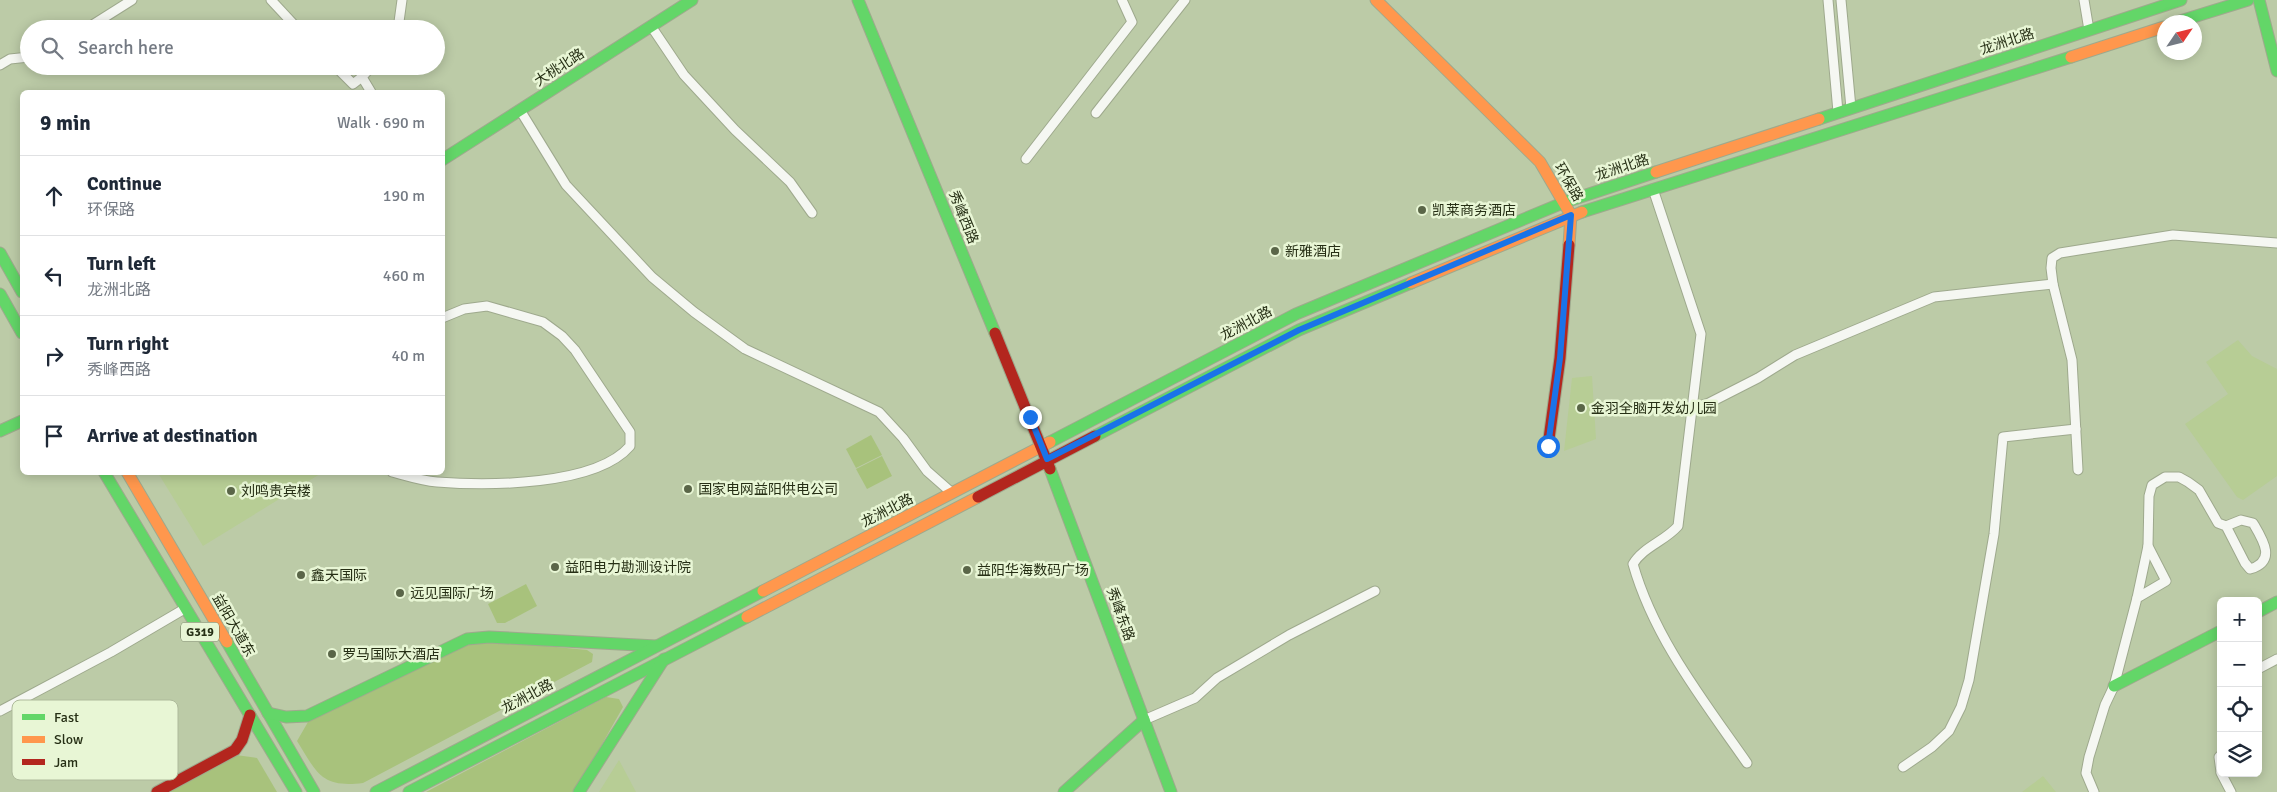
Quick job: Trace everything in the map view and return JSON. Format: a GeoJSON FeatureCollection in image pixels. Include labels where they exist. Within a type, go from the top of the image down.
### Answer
{"type":"FeatureCollection","features":[{"type":"Feature","properties":{"kind":"main road","name":"大桃北路"},"geometry":{"type":"LineString","coordinates":[[445,158],[692,0]]}},
{"type":"Feature","properties":{"kind":"main road","name":"秀峰西路"},"geometry":{"type":"LineString","coordinates":[[858,0],[1042,446]]}},
{"type":"Feature","properties":{"kind":"main road","name":"环保路"},"geometry":{"type":"LineString","coordinates":[[1376,0],[1540,162],[1571,215],[1560,358],[1548,446]]}},
{"type":"Feature","properties":{"kind":"main road","name":"龙洲北路"},"geometry":{"type":"LineString","coordinates":[[376,792],[1296,314],[1564,202],[2181,0]]}},
{"type":"Feature","properties":{"kind":"main road"},"geometry":{"type":"LineString","coordinates":[[2200,15],[2248,0]]}},
{"type":"Feature","properties":{"kind":"main road"},"geometry":{"type":"LineString","coordinates":[[2258,0],[2277,71]]}},
{"type":"Feature","properties":{"kind":"main road","name":"龙洲北路"},"geometry":{"type":"LineString","coordinates":[[409,792],[1047,459],[1299,330],[1571,215],[2157,29]]}},
{"type":"Feature","properties":{"kind":"main road"},"geometry":{"type":"LineString","coordinates":[[0,253],[20,288]]}},
{"type":"Feature","properties":{"kind":"main road"},"geometry":{"type":"LineString","coordinates":[[0,294],[20,329]]}},
{"type":"Feature","properties":{"kind":"main road"},"geometry":{"type":"LineString","coordinates":[[0,431],[20,422]]}},
{"type":"Feature","properties":{"kind":"main road","name":"秀峰东路"},"geometry":{"type":"LineString","coordinates":[[1042,446],[1171,792]]}},
{"type":"Feature","properties":{"kind":"main road","name":"G319"},"geometry":{"type":"LineString","coordinates":[[106,475],[296,792]]}},
{"type":"Feature","properties":{"kind":"main road","name":"益阳大道东"},"geometry":{"type":"LineString","coordinates":[[129,475],[314,792]]}},
{"type":"Feature","properties":{"kind":"main road"},"geometry":{"type":"LineString","coordinates":[[2262,610],[2276,605]]}},
{"type":"Feature","properties":{"kind":"main road"},"geometry":{"type":"LineString","coordinates":[[2114,686],[2217,633]]}},
{"type":"Feature","properties":{"kind":"main road"},"geometry":{"type":"LineString","coordinates":[[268,713],[286,717],[307,716],[467,639],[489,637],[656,646]]}},
{"type":"Feature","properties":{"kind":"main road"},"geometry":{"type":"LineString","coordinates":[[580,792],[664,659]]}},
{"type":"Feature","properties":{"kind":"main road"},"geometry":{"type":"LineString","coordinates":[[157,792],[235,750],[242,740],[250,715]]}},
{"type":"Feature","properties":{"kind":"main road"},"geometry":{"type":"LineString","coordinates":[[1064,792],[1144,720]]}},
{"type":"Feature","properties":{"kind":"street"},"geometry":{"type":"LineString","coordinates":[[100,20],[132,0]]}},
{"type":"Feature","properties":{"kind":"street"},"geometry":{"type":"LineString","coordinates":[[271,0],[290,20]]}},
{"type":"Feature","properties":{"kind":"street"},"geometry":{"type":"LineString","coordinates":[[399,20],[402,0]]}},
{"type":"Feature","properties":{"kind":"street"},"geometry":{"type":"LineString","coordinates":[[1026,159],[1132,22],[1122,0]]}},
{"type":"Feature","properties":{"kind":"street"},"geometry":{"type":"LineString","coordinates":[[1096,113],[1185,0]]}},
{"type":"Feature","properties":{"kind":"street"},"geometry":{"type":"LineString","coordinates":[[1828,0],[1838,112]]}},
{"type":"Feature","properties":{"kind":"street"},"geometry":{"type":"LineString","coordinates":[[1841,0],[1851,108]]}},
{"type":"Feature","properties":{"kind":"street"},"geometry":{"type":"LineString","coordinates":[[2084,0],[2089,30]]}},
{"type":"Feature","properties":{"kind":"street"},"geometry":{"type":"LineString","coordinates":[[651,26],[684,75],[735,130],[790,182],[812,213]]}},
{"type":"Feature","properties":{"kind":"street"},"geometry":{"type":"LineString","coordinates":[[0,65],[10,59],[20,58]]}},
{"type":"Feature","properties":{"kind":"street"},"geometry":{"type":"LineString","coordinates":[[344,75],[353,84],[362,77],[370,90]]}},
{"type":"Feature","properties":{"kind":"street"},"geometry":{"type":"LineString","coordinates":[[520,110],[566,185],[652,277],[694,312],[745,349],[879,412],[903,438],[927,472],[952,494]]}},
{"type":"Feature","properties":{"kind":"street"},"geometry":{"type":"LineString","coordinates":[[1653,189],[1701,334],[1678,526],[1670,535],[1637,557],[1633,564],[1639,585],[1678,664],[1747,763]]}},
{"type":"Feature","properties":{"kind":"street"},"geometry":{"type":"LineString","coordinates":[[2078,470],[2072,360],[2053,284],[2052,258],[2060,253],[2173,235],[2277,242]]}},
{"type":"Feature","properties":{"kind":"street"},"geometry":{"type":"LineString","coordinates":[[1692,408],[1750,382],[1795,355],[1934,298],[2053,284]]}},
{"type":"Feature","properties":{"kind":"street"},"geometry":{"type":"LineString","coordinates":[[405,475],[436,482],[514,484],[568,476],[623,455],[630,446],[630,432],[575,350],[562,336],[543,322],[487,306],[464,309],[445,317]]}},
{"type":"Feature","properties":{"kind":"street"},"geometry":{"type":"LineString","coordinates":[[1903,766],[1932,747],[1949,731],[1969,680],[1994,534],[2003,437],[2076,429]]}},
{"type":"Feature","properties":{"kind":"street"},"geometry":{"type":"LineString","coordinates":[[2094,792],[2086,773],[2105,705],[2114,686],[2137,598],[2148,546],[2149,496],[2152,485],[2165,477],[2179,477],[2199,490],[2218,523],[2226,526],[2241,520],[2253,524],[2267,549],[2265,560],[2260,566],[2250,569],[2244,563],[2226,526]]}},
{"type":"Feature","properties":{"kind":"street"},"geometry":{"type":"LineString","coordinates":[[2137,598],[2166,581],[2148,546]]}},
{"type":"Feature","properties":{"kind":"street"},"geometry":{"type":"LineString","coordinates":[[1144,720],[1195,698],[1217,678],[1289,635],[1375,591]]}},
{"type":"Feature","properties":{"kind":"street"},"geometry":{"type":"LineString","coordinates":[[21,700],[111,652],[186,608]]}},
{"type":"Feature","properties":{"kind":"street"},"geometry":{"type":"LineString","coordinates":[[2262,667],[2277,658]]}},
{"type":"Feature","properties":{"kind":"street"},"geometry":{"type":"LineString","coordinates":[[0,711],[12,705]]}},
{"type":"Feature","properties":{"kind":"street"},"geometry":{"type":"LineString","coordinates":[[2223,777],[2231,792]]}},
{"type":"Feature","properties":{"kind":"shaded area"},"geometry":{"type":"Polygon","coordinates":[[[2238,340],[2252,356],[2277,369],[2277,476],[2243,500],[2237,497],[2185,424],[2228,394],[2206,362],[2238,340]]]}},
{"type":"Feature","properties":{"kind":"shaded area","name":"金羽全脑开发幼儿园"},"geometry":{"type":"Polygon","coordinates":[[[1592,376],[1596,439],[1564,451],[1572,378],[1592,376]]]}},
{"type":"Feature","properties":{"kind":"shaded area"},"geometry":{"type":"Polygon","coordinates":[[[871,435],[882,455],[856,468],[846,449],[871,435]]]}},
{"type":"Feature","properties":{"kind":"shaded area"},"geometry":{"type":"Polygon","coordinates":[[[882,456],[892,476],[867,489],[856,469],[882,456]]]}},
{"type":"Feature","properties":{"kind":"shaded area"},"geometry":{"type":"Polygon","coordinates":[[[159,475],[318,475],[203,546],[159,475]]]}},
{"type":"Feature","properties":{"kind":"shaded area"},"geometry":{"type":"Polygon","coordinates":[[[526,584],[537,606],[505,623],[497,623],[488,604],[526,584]]]}},
{"type":"Feature","properties":{"kind":"shaded area"},"geometry":{"type":"Polygon","coordinates":[[[494,641],[587,650],[593,654],[592,662],[363,783],[338,783],[322,776],[310,762],[297,741],[308,722],[470,643],[494,641]]]}},
{"type":"Feature","properties":{"kind":"shaded area"},"geometry":{"type":"Polygon","coordinates":[[[606,697],[619,699],[623,707],[575,792],[426,792],[606,697]]]}},
{"type":"Feature","properties":{"kind":"shaded area"},"geometry":{"type":"Polygon","coordinates":[[[236,755],[257,758],[277,792],[167,792],[236,755]]]}},
{"type":"Feature","properties":{"kind":"shaded area"},"geometry":{"type":"Polygon","coordinates":[[[619,760],[636,792],[599,792],[619,760]]]}},
{"type":"Feature","properties":{"kind":"shaded area"},"geometry":{"type":"Polygon","coordinates":[[[2043,776],[2056,792],[2022,792],[2043,776]]]}},
{"type":"Feature","properties":{"kind":"traffic: fast"},"geometry":{"type":"LineString","coordinates":[[445,158],[692,0]]}},
{"type":"Feature","properties":{"kind":"traffic: fast"},"geometry":{"type":"LineString","coordinates":[[858,0],[995,333]]}},
{"type":"Feature","properties":{"kind":"traffic: fast"},"geometry":{"type":"LineString","coordinates":[[1819,119],[2181,0]]}},
{"type":"Feature","properties":{"kind":"traffic: fast"},"geometry":{"type":"LineString","coordinates":[[2200,15],[2248,0]]}},
{"type":"Feature","properties":{"kind":"traffic: fast"},"geometry":{"type":"LineString","coordinates":[[2259,0],[2277,71]]}},
{"type":"Feature","properties":{"kind":"traffic: fast"},"geometry":{"type":"LineString","coordinates":[[1582,212],[2071,57]]}},
{"type":"Feature","properties":{"kind":"traffic: fast"},"geometry":{"type":"LineString","coordinates":[[1050,442],[1296,314],[1565,202],[1656,172]]}},
{"type":"Feature","properties":{"kind":"traffic: fast"},"geometry":{"type":"LineString","coordinates":[[0,253],[20,288]]}},
{"type":"Feature","properties":{"kind":"traffic: fast"},"geometry":{"type":"LineString","coordinates":[[1095,436],[1299,330],[1411,283]]}},
{"type":"Feature","properties":{"kind":"traffic: fast"},"geometry":{"type":"LineString","coordinates":[[0,294],[20,329]]}},
{"type":"Feature","properties":{"kind":"traffic: fast"},"geometry":{"type":"LineString","coordinates":[[0,431],[20,422]]}},
{"type":"Feature","properties":{"kind":"traffic: fast"},"geometry":{"type":"LineString","coordinates":[[1050,469],[1171,792]]}},
{"type":"Feature","properties":{"kind":"traffic: fast"},"geometry":{"type":"LineString","coordinates":[[106,475],[296,792]]}},
{"type":"Feature","properties":{"kind":"traffic: fast"},"geometry":{"type":"LineString","coordinates":[[376,792],[763,591]]}},
{"type":"Feature","properties":{"kind":"traffic: fast"},"geometry":{"type":"LineString","coordinates":[[2262,610],[2277,602]]}},
{"type":"Feature","properties":{"kind":"traffic: fast"},"geometry":{"type":"LineString","coordinates":[[409,792],[747,617]]}},
{"type":"Feature","properties":{"kind":"traffic: fast"},"geometry":{"type":"LineString","coordinates":[[2114,686],[2217,633]]}},
{"type":"Feature","properties":{"kind":"traffic: fast"},"geometry":{"type":"LineString","coordinates":[[268,713],[286,717],[307,716],[467,639],[489,637],[656,646]]}},
{"type":"Feature","properties":{"kind":"traffic: fast"},"geometry":{"type":"LineString","coordinates":[[227,642],[314,792]]}},
{"type":"Feature","properties":{"kind":"traffic: fast"},"geometry":{"type":"LineString","coordinates":[[579,792],[664,659]]}},
{"type":"Feature","properties":{"kind":"traffic: fast"},"geometry":{"type":"LineString","coordinates":[[1064,792],[1144,720]]}},
{"type":"Feature","properties":{"kind":"traffic: slow"},"geometry":{"type":"LineString","coordinates":[[1376,0],[1540,162],[1571,215],[1569,245]]}},
{"type":"Feature","properties":{"kind":"traffic: slow"},"geometry":{"type":"LineString","coordinates":[[2071,57],[2157,29]]}},
{"type":"Feature","properties":{"kind":"traffic: slow"},"geometry":{"type":"LineString","coordinates":[[1656,172],[1819,119]]}},
{"type":"Feature","properties":{"kind":"traffic: slow"},"geometry":{"type":"LineString","coordinates":[[1411,283],[1582,212]]}},
{"type":"Feature","properties":{"kind":"traffic: slow"},"geometry":{"type":"LineString","coordinates":[[763,591],[1050,442]]}},
{"type":"Feature","properties":{"kind":"traffic: slow"},"geometry":{"type":"LineString","coordinates":[[129,475],[227,642]]}},
{"type":"Feature","properties":{"kind":"traffic: slow"},"geometry":{"type":"LineString","coordinates":[[747,617],[978,497]]}},
{"type":"Feature","properties":{"kind":"traffic: jam"},"geometry":{"type":"LineString","coordinates":[[1548,446],[1560,358],[1569,245]]}},
{"type":"Feature","properties":{"kind":"traffic: jam"},"geometry":{"type":"LineString","coordinates":[[995,333],[1050,469]]}},
{"type":"Feature","properties":{"kind":"traffic: jam"},"geometry":{"type":"LineString","coordinates":[[978,497],[1095,436]]}},
{"type":"Feature","properties":{"kind":"traffic: jam"},"geometry":{"type":"LineString","coordinates":[[157,792],[235,750],[242,740],[250,715]]}},
{"type":"Feature","properties":{"kind":"place","name":"凯莱商务酒店"},"geometry":{"type":"Point","coordinates":[1422,210]}},
{"type":"Feature","properties":{"kind":"place","name":"新雅酒店"},"geometry":{"type":"Point","coordinates":[1275,251]}},
{"type":"Feature","properties":{"kind":"place","name":"金羽全脑开发幼儿园"},"geometry":{"type":"Point","coordinates":[1581,408]}},
{"type":"Feature","properties":{"kind":"place","name":"国家电网益阳供电公司"},"geometry":{"type":"Point","coordinates":[688,489]}},
{"type":"Feature","properties":{"kind":"place","name":"刘鸣贵宾楼"},"geometry":{"type":"Point","coordinates":[231,491]}},
{"type":"Feature","properties":{"kind":"place","name":"益阳电力勘测设计院"},"geometry":{"type":"Point","coordinates":[555,567]}},
{"type":"Feature","properties":{"kind":"place","name":"益阳华海数码广场"},"geometry":{"type":"Point","coordinates":[967,570]}},
{"type":"Feature","properties":{"kind":"place","name":"鑫天国际"},"geometry":{"type":"Point","coordinates":[301,575]}},
{"type":"Feature","properties":{"kind":"place","name":"远见国际广场"},"geometry":{"type":"Point","coordinates":[400,593]}},
{"type":"Feature","properties":{"kind":"place","name":"罗马国际大酒店"},"geometry":{"type":"Point","coordinates":[332,654]}},
{"type":"Feature","properties":{"kind":"route"},"geometry":{"type":"LineString","coordinates":[[1030,417],[1047,459],[1299,330],[1571,215],[1560,358],[1548,446]]}}]}
